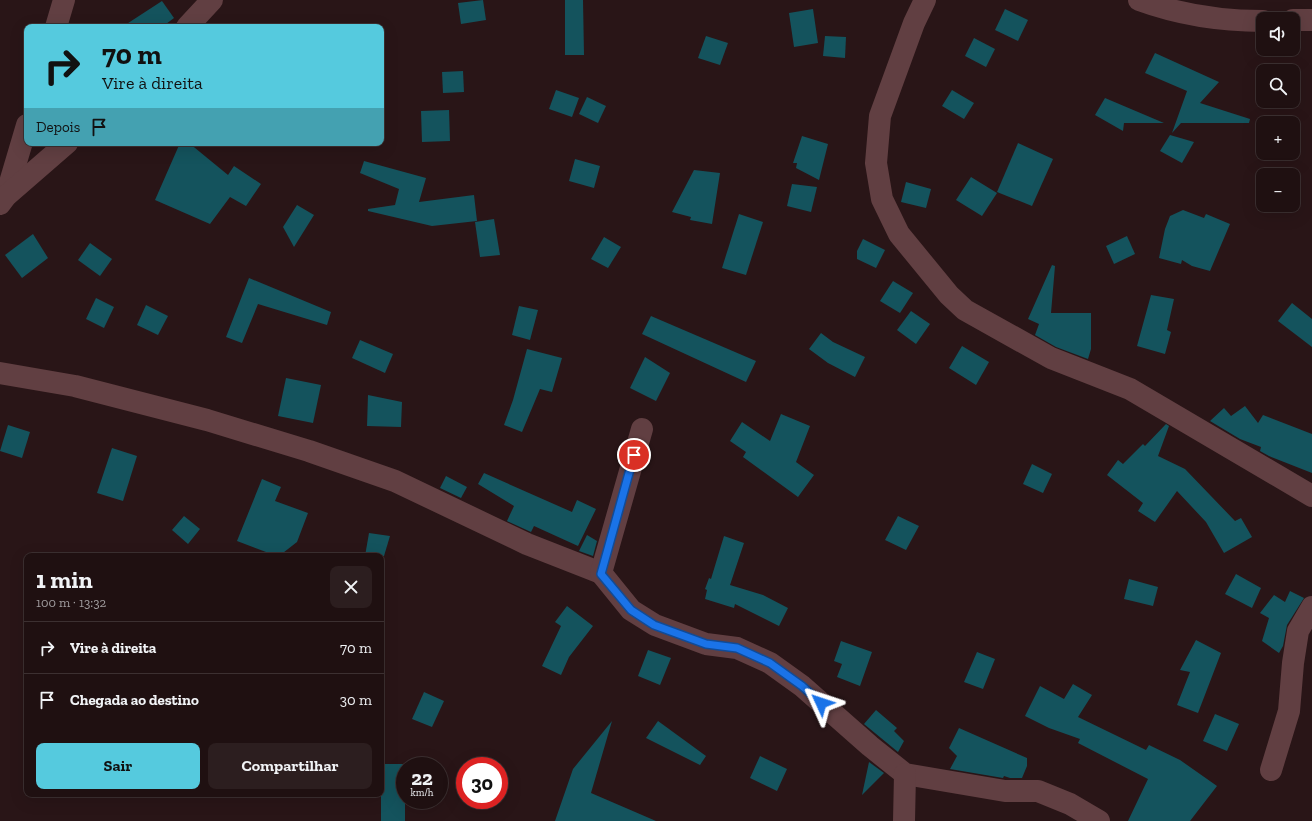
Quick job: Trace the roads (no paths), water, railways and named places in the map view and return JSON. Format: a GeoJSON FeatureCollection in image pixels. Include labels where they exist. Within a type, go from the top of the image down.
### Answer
{"type":"FeatureCollection","features":[{"type":"Feature","properties":{"kind":"street"},"geometry":{"type":"LineString","coordinates":[[57,24],[64,0]]}},
{"type":"Feature","properties":{"kind":"street"},"geometry":{"type":"LineString","coordinates":[[190,24],[212,0]]}},
{"type":"Feature","properties":{"kind":"street"},"geometry":{"type":"LineString","coordinates":[[925,0],[914,23],[880,116],[876,163],[882,199],[899,234],[949,295],[965,310],[1052,358],[1130,390],[1312,496]]}},
{"type":"Feature","properties":{"kind":"street"},"geometry":{"type":"LineString","coordinates":[[1139,0],[1165,10],[1229,21],[1256,20]]}},
{"type":"Feature","properties":{"kind":"street"},"geometry":{"type":"LineString","coordinates":[[1300,20],[1312,20]]}},
{"type":"Feature","properties":{"kind":"street"},"geometry":{"type":"LineString","coordinates":[[3,200],[24,134]]}},
{"type":"Feature","properties":{"kind":"street"},"geometry":{"type":"LineString","coordinates":[[3,200],[64,146]]}},
{"type":"Feature","properties":{"kind":"street"},"geometry":{"type":"LineString","coordinates":[[0,373],[74,386],[207,420],[309,451],[395,481],[528,544],[601,574],[631,610],[654,625],[706,644],[737,648],[770,663],[802,686],[870,746],[905,774],[1005,791],[1038,791],[1070,804],[1099,821]]}},
{"type":"Feature","properties":{"kind":"street"},"geometry":{"type":"LineString","coordinates":[[601,574],[642,429]]}},
{"type":"Feature","properties":{"kind":"street"},"geometry":{"type":"LineString","coordinates":[[1271,770],[1289,711],[1293,663],[1298,632],[1312,607]]}},
{"type":"Feature","properties":{"kind":"street"},"geometry":{"type":"LineString","coordinates":[[904,821],[905,774]]}}]}
